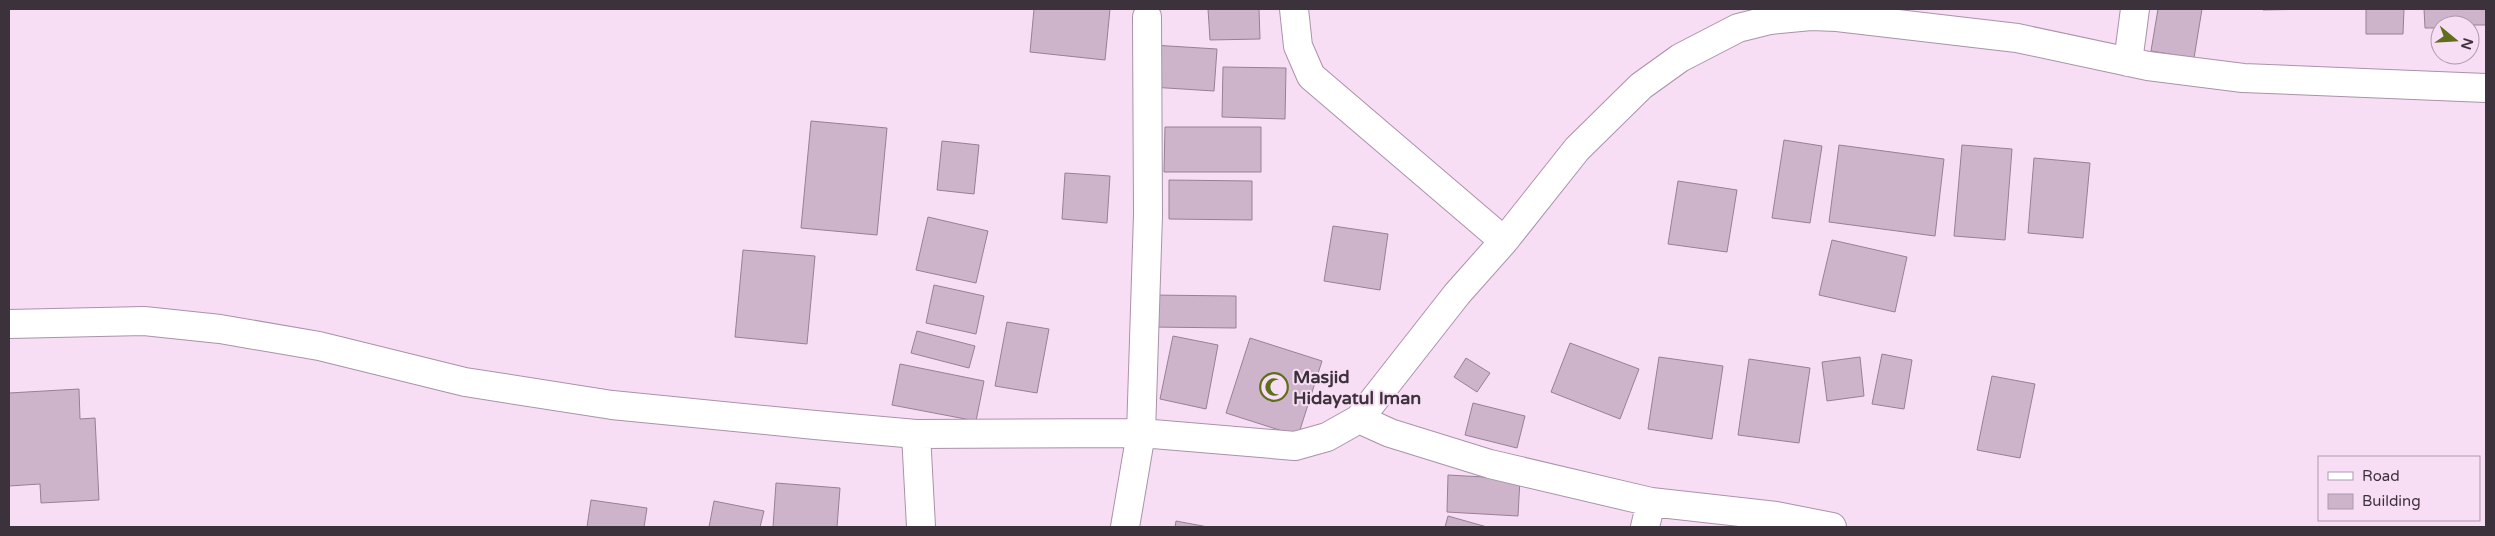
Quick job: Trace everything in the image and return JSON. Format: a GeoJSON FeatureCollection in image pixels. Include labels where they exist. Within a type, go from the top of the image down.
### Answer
{"type":"FeatureCollection","features":[{"type":"Feature","properties":{"kind":"street"},"geometry":{"type":"LineString","coordinates":[[1294,9],[1298,46],[1311,76],[1504,241]]}},
{"type":"Feature","properties":{"kind":"street"},"geometry":{"type":"LineString","coordinates":[[2128,62],[2135,9]]}},
{"type":"Feature","properties":{"kind":"street"},"geometry":{"type":"LineString","coordinates":[[9,324],[144,321],[220,329],[319,346],[465,382],[612,405],[916,434],[1141,433],[1295,446],[1327,437],[1360,419],[1457,294],[1504,241],[1578,150],[1641,86],[1680,58],[1738,28],[1770,20],[1810,16],[1837,18],[2018,38],[2128,62],[2243,78],[2486,88]]}},
{"type":"Feature","properties":{"kind":"street"},"geometry":{"type":"LineString","coordinates":[[1125,527],[1141,433],[1148,215],[1147,17]]}},
{"type":"Feature","properties":{"kind":"street"},"geometry":{"type":"LineString","coordinates":[[1360,419],[1390,434],[1648,514],[1776,516],[1832,527]]}},
{"type":"Feature","properties":{"kind":"street"},"geometry":{"type":"LineString","coordinates":[[916,434],[921,527]]}},
{"type":"Feature","properties":{"kind":"building"},"geometry":{"type":"Polygon","coordinates":[[[1034,9],[1110,9],[1105,60],[1030,52],[1034,9]]]}},
{"type":"Feature","properties":{"kind":"building"},"geometry":{"type":"Polygon","coordinates":[[[1208,9],[1259,9],[1260,39],[1210,40],[1208,9]]]}},
{"type":"Feature","properties":{"kind":"building"},"geometry":{"type":"Polygon","coordinates":[[[2158,9],[2202,9],[2194,58],[2151,51],[2158,9]]]}},
{"type":"Feature","properties":{"kind":"building"},"geometry":{"type":"Polygon","coordinates":[[[2263,9],[2317,9],[2263,10],[2263,9]]]}},
{"type":"Feature","properties":{"kind":"building"},"geometry":{"type":"Polygon","coordinates":[[[2366,9],[2404,9],[2403,34],[2366,34],[2366,9]]]}},
{"type":"Feature","properties":{"kind":"building"},"geometry":{"type":"Polygon","coordinates":[[[2424,9],[2486,9],[2486,25],[2480,25],[2480,15],[2430,15],[2430,28],[2425,28],[2424,9]]]}},
{"type":"Feature","properties":{"kind":"building"},"geometry":{"type":"Polygon","coordinates":[[[1153,45],[1217,49],[1214,91],[1151,87],[1153,45]]]}},
{"type":"Feature","properties":{"kind":"building"},"geometry":{"type":"Polygon","coordinates":[[[1223,67],[1286,68],[1285,119],[1222,117],[1223,67]]]}},
{"type":"Feature","properties":{"kind":"building"},"geometry":{"type":"Polygon","coordinates":[[[811,121],[887,128],[877,235],[801,228],[811,121]]]}},
{"type":"Feature","properties":{"kind":"building"},"geometry":{"type":"Polygon","coordinates":[[[1165,127],[1261,127],[1261,172],[1164,172],[1165,127]]]}},
{"type":"Feature","properties":{"kind":"building"},"geometry":{"type":"Polygon","coordinates":[[[1784,140],[1822,146],[1810,223],[1772,218],[1784,140]]]}},
{"type":"Feature","properties":{"kind":"building"},"geometry":{"type":"Polygon","coordinates":[[[942,141],[979,145],[974,194],[937,190],[942,141]]]}},
{"type":"Feature","properties":{"kind":"building"},"geometry":{"type":"Polygon","coordinates":[[[1839,145],[1944,159],[1935,236],[1829,222],[1839,145]]]}},
{"type":"Feature","properties":{"kind":"building"},"geometry":{"type":"Polygon","coordinates":[[[1962,145],[2012,149],[2005,240],[1954,236],[1962,145]]]}},
{"type":"Feature","properties":{"kind":"building"},"geometry":{"type":"Polygon","coordinates":[[[2034,158],[2090,163],[2083,238],[2028,233],[2034,158]]]}},
{"type":"Feature","properties":{"kind":"building"},"geometry":{"type":"Polygon","coordinates":[[[1065,173],[1110,176],[1107,223],[1062,219],[1065,173]]]}},
{"type":"Feature","properties":{"kind":"building"},"geometry":{"type":"Polygon","coordinates":[[[1169,180],[1252,181],[1252,220],[1169,219],[1169,180]]]}},
{"type":"Feature","properties":{"kind":"building"},"geometry":{"type":"Polygon","coordinates":[[[1678,181],[1737,190],[1727,252],[1668,244],[1678,181]]]}},
{"type":"Feature","properties":{"kind":"building"},"geometry":{"type":"Polygon","coordinates":[[[928,217],[988,231],[976,283],[916,270],[928,217]]]}},
{"type":"Feature","properties":{"kind":"building"},"geometry":{"type":"Polygon","coordinates":[[[1333,226],[1388,234],[1380,290],[1324,281],[1333,226]]]}},
{"type":"Feature","properties":{"kind":"building"},"geometry":{"type":"Polygon","coordinates":[[[1832,240],[1907,257],[1895,312],[1819,295],[1832,240]]]}},
{"type":"Feature","properties":{"kind":"building"},"geometry":{"type":"Polygon","coordinates":[[[743,250],[815,256],[807,344],[735,337],[743,250]]]}},
{"type":"Feature","properties":{"kind":"building"},"geometry":{"type":"Polygon","coordinates":[[[934,285],[984,296],[976,334],[926,323],[934,285]]]}},
{"type":"Feature","properties":{"kind":"building"},"geometry":{"type":"Polygon","coordinates":[[[1150,295],[1236,296],[1236,328],[1150,327],[1150,295]]]}},
{"type":"Feature","properties":{"kind":"building"},"geometry":{"type":"Polygon","coordinates":[[[1007,322],[1049,329],[1037,393],[995,386],[1007,322]]]}},
{"type":"Feature","properties":{"kind":"building"},"geometry":{"type":"Polygon","coordinates":[[[917,331],[975,346],[969,368],[911,353],[917,331]]]}},
{"type":"Feature","properties":{"kind":"building"},"geometry":{"type":"Polygon","coordinates":[[[1173,336],[1218,345],[1206,409],[1160,399],[1173,336]]]}},
{"type":"Feature","properties":{"kind":"building","name":"Masjid Hidayatul Iman"},"geometry":{"type":"Polygon","coordinates":[[[1250,338],[1322,361],[1298,436],[1226,413],[1250,338]]]}},
{"type":"Feature","properties":{"kind":"building"},"geometry":{"type":"Polygon","coordinates":[[[1570,343],[1639,369],[1620,419],[1551,392],[1570,343]]]}},
{"type":"Feature","properties":{"kind":"building"},"geometry":{"type":"Polygon","coordinates":[[[1882,354],[1912,360],[1904,409],[1872,404],[1882,354]]]}},
{"type":"Feature","properties":{"kind":"building"},"geometry":{"type":"Polygon","coordinates":[[[1659,357],[1723,366],[1712,439],[1648,429],[1659,357]]]}},
{"type":"Feature","properties":{"kind":"building"},"geometry":{"type":"Polygon","coordinates":[[[1860,357],[1864,396],[1827,401],[1822,362],[1860,357]]]}},
{"type":"Feature","properties":{"kind":"building"},"geometry":{"type":"Polygon","coordinates":[[[1466,358],[1490,373],[1477,392],[1454,377],[1466,358]]]}},
{"type":"Feature","properties":{"kind":"building"},"geometry":{"type":"Polygon","coordinates":[[[1749,359],[1810,368],[1799,443],[1738,435],[1749,359]]]}},
{"type":"Feature","properties":{"kind":"building"},"geometry":{"type":"Polygon","coordinates":[[[900,364],[984,381],[976,421],[892,405],[900,364]]]}},
{"type":"Feature","properties":{"kind":"building"},"geometry":{"type":"Polygon","coordinates":[[[1992,376],[2035,384],[2020,458],[1977,450],[1992,376]]]}},
{"type":"Feature","properties":{"kind":"building"},"geometry":{"type":"Polygon","coordinates":[[[79,389],[80,419],[95,418],[99,500],[41,503],[40,484],[9,486],[9,393],[79,389]]]}},
{"type":"Feature","properties":{"kind":"building"},"geometry":{"type":"Polygon","coordinates":[[[1473,403],[1525,416],[1517,448],[1465,435],[1473,403]]]}},
{"type":"Feature","properties":{"kind":"building"},"geometry":{"type":"Polygon","coordinates":[[[1448,475],[1520,479],[1518,516],[1447,512],[1448,475]]]}},
{"type":"Feature","properties":{"kind":"building"},"geometry":{"type":"Polygon","coordinates":[[[776,483],[840,488],[837,527],[773,527],[776,483]]]}},
{"type":"Feature","properties":{"kind":"building"},"geometry":{"type":"Polygon","coordinates":[[[591,500],[647,508],[644,527],[587,527],[591,500]]]}},
{"type":"Feature","properties":{"kind":"building"},"geometry":{"type":"Polygon","coordinates":[[[714,501],[764,511],[760,527],[709,527],[714,501]]]}},
{"type":"Feature","properties":{"kind":"building"},"geometry":{"type":"Polygon","coordinates":[[[1448,516],[1487,527],[1445,527],[1448,516]]]}},
{"type":"Feature","properties":{"kind":"building"},"geometry":{"type":"Polygon","coordinates":[[[1176,521],[1208,527],[1175,527],[1176,521]]]}},
{"type":"Feature","properties":{"kind":"place","name":"Masjid Hidayatul Iman"},"geometry":{"type":"Point","coordinates":[1274,387]}}]}
